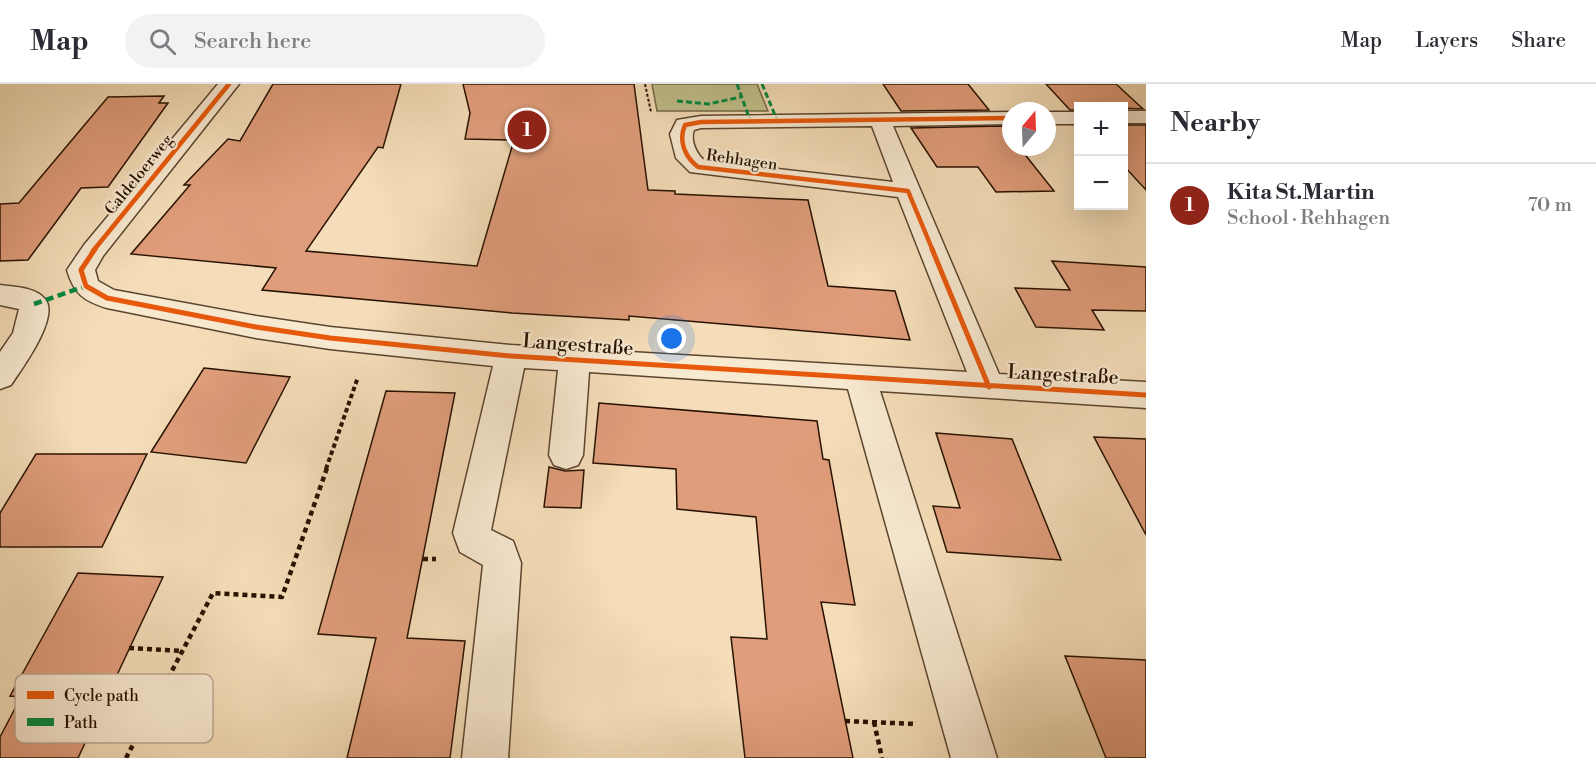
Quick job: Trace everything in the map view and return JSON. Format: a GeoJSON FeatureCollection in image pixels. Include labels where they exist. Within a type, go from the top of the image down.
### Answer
{"type":"FeatureCollection","features":[{"type":"Feature","properties":{"kind":"street","name":"Caldeloerweg"},"geometry":{"type":"LineString","coordinates":[[86,286],[81,270],[93,251],[229,84]]}},
{"type":"Feature","properties":{"kind":"street"},"geometry":{"type":"LineString","coordinates":[[1056,118],[1074,117]]}},
{"type":"Feature","properties":{"kind":"street"},"geometry":{"type":"LineString","coordinates":[[1128,117],[1146,117]]}},
{"type":"Feature","properties":{"kind":"street","name":"Rehhagen"},"geometry":{"type":"LineString","coordinates":[[908,191],[698,167],[687,158],[681,134],[685,125],[701,122],[1002,118]]}},
{"type":"Feature","properties":{"kind":"street"},"geometry":{"type":"LineString","coordinates":[[880,120],[990,387]]}},
{"type":"Feature","properties":{"kind":"street","name":"Langestraße"},"geometry":{"type":"LineString","coordinates":[[86,286],[107,298],[256,327],[370,342],[511,356],[1146,395]]}},
{"type":"Feature","properties":{"kind":"street"},"geometry":{"type":"LineString","coordinates":[[0,295],[20,297],[34,304],[34,318],[29,331],[0,377]]}},
{"type":"Feature","properties":{"kind":"street"},"geometry":{"type":"LineString","coordinates":[[485,758],[502,563],[500,554],[476,543],[472,533],[511,356]]}},
{"type":"Feature","properties":{"kind":"street"},"geometry":{"type":"LineString","coordinates":[[566,455],[575,360]]}},
{"type":"Feature","properties":{"kind":"street"},"geometry":{"type":"LineString","coordinates":[[861,379],[969,742]]}},
{"type":"Feature","properties":{"kind":"path"},"geometry":{"type":"LineString","coordinates":[[170,674],[213,593],[282,597],[370,342]]}},
{"type":"Feature","properties":{"kind":"path"},"geometry":{"type":"LineString","coordinates":[[129,648],[182,651]]}},
{"type":"Feature","properties":{"kind":"path"},"geometry":{"type":"LineString","coordinates":[[845,721],[874,722],[969,742]]}},
{"type":"Feature","properties":{"kind":"path"},"geometry":{"type":"LineString","coordinates":[[874,722],[882,758]]}},
{"type":"Feature","properties":{"kind":"path"},"geometry":{"type":"LineString","coordinates":[[126,758],[134,743]]}},
{"type":"Feature","properties":{"kind":"shaded area"},"geometry":{"type":"Polygon","coordinates":[[[652,84],[757,84],[768,111],[657,111],[652,84]]]}},
{"type":"Feature","properties":{"kind":"building"},"geometry":{"type":"Polygon","coordinates":[[[273,84],[401,84],[383,148],[378,147],[306,251],[477,266],[514,140],[465,139],[470,113],[463,84],[634,84],[648,190],[675,191],[675,194],[808,200],[828,286],[895,291],[910,340],[629,316],[629,320],[512,313],[262,290],[276,268],[131,254],[190,185],[184,185],[228,139],[240,141],[273,84]]]}},
{"type":"Feature","properties":{"kind":"building"},"geometry":{"type":"Polygon","coordinates":[[[883,84],[968,84],[989,110],[901,111],[883,84]]]}},
{"type":"Feature","properties":{"kind":"building"},"geometry":{"type":"Polygon","coordinates":[[[1046,84],[1116,84],[1143,109],[1128,108],[1128,102],[1074,102],[1074,110],[1070,110],[1046,84]]]}},
{"type":"Feature","properties":{"kind":"building"},"geometry":{"type":"Polygon","coordinates":[[[164,96],[159,103],[168,103],[108,187],[81,188],[28,260],[0,261],[0,204],[19,203],[108,97],[164,96]]]}},
{"type":"Feature","properties":{"kind":"building"},"geometry":{"type":"Polygon","coordinates":[[[1128,125],[1146,125],[1146,190],[1128,170],[1128,125]]]}},
{"type":"Feature","properties":{"kind":"building"},"geometry":{"type":"Polygon","coordinates":[[[1002,126],[1002,156],[1026,156],[1054,191],[996,192],[978,167],[937,167],[911,128],[1002,126]]]}},
{"type":"Feature","properties":{"kind":"building"},"geometry":{"type":"Polygon","coordinates":[[[1052,261],[1146,267],[1146,311],[1092,310],[1104,330],[1036,327],[1015,288],[1070,290],[1052,261]]]}},
{"type":"Feature","properties":{"kind":"building"},"geometry":{"type":"Polygon","coordinates":[[[204,368],[290,377],[246,463],[151,452],[204,368]]]}},
{"type":"Feature","properties":{"kind":"building"},"geometry":{"type":"Polygon","coordinates":[[[386,391],[455,393],[407,638],[465,641],[450,758],[347,758],[376,638],[318,634],[386,391]]]}},
{"type":"Feature","properties":{"kind":"building"},"geometry":{"type":"Polygon","coordinates":[[[599,403],[817,421],[823,459],[829,460],[855,605],[821,602],[853,758],[745,758],[731,637],[767,639],[756,517],[677,509],[676,469],[593,463],[599,403]]]}},
{"type":"Feature","properties":{"kind":"building"},"geometry":{"type":"Polygon","coordinates":[[[936,433],[1012,439],[1061,560],[947,552],[933,506],[960,508],[936,433]]]}},
{"type":"Feature","properties":{"kind":"building"},"geometry":{"type":"Polygon","coordinates":[[[1094,437],[1146,439],[1146,535],[1094,437]]]}},
{"type":"Feature","properties":{"kind":"building"},"geometry":{"type":"Polygon","coordinates":[[[36,454],[147,454],[102,547],[0,547],[0,513],[36,454]]]}},
{"type":"Feature","properties":{"kind":"building"},"geometry":{"type":"Polygon","coordinates":[[[549,467],[565,471],[584,470],[581,508],[544,507],[549,467]]]}},
{"type":"Feature","properties":{"kind":"building"},"geometry":{"type":"Polygon","coordinates":[[[78,573],[163,577],[117,674],[22,674],[78,573]]]}},
{"type":"Feature","properties":{"kind":"building"},"geometry":{"type":"Polygon","coordinates":[[[1065,656],[1146,660],[1146,758],[1106,758],[1065,656]]]}},
{"type":"Feature","properties":{"kind":"building"},"geometry":{"type":"Polygon","coordinates":[[[15,687],[15,696],[10,696],[15,687]]]}},
{"type":"Feature","properties":{"kind":"building"},"geometry":{"type":"Polygon","coordinates":[[[15,708],[15,743],[85,743],[78,758],[0,758],[0,737],[15,708]]]}},
{"type":"Feature","properties":{"kind":"marked path"},"geometry":{"type":"LineString","coordinates":[[737,84],[750,120]]}},
{"type":"Feature","properties":{"kind":"marked path"},"geometry":{"type":"LineString","coordinates":[[762,84],[777,120]]}},
{"type":"Feature","properties":{"kind":"marked path"},"geometry":{"type":"LineString","coordinates":[[677,101],[708,104],[741,97]]}},
{"type":"Feature","properties":{"kind":"marked path"},"geometry":{"type":"LineString","coordinates":[[34,304],[86,286]]}},
{"type":"Feature","properties":{"kind":"cycle path"},"geometry":{"type":"LineString","coordinates":[[229,84],[93,251],[81,270],[86,286],[107,298],[256,327],[330,338],[511,356],[1146,395]]}},
{"type":"Feature","properties":{"kind":"cycle path"},"geometry":{"type":"LineString","coordinates":[[989,387],[908,191],[698,167],[687,158],[681,134],[685,125],[701,122],[1002,118]]}},
{"type":"Feature","properties":{"kind":"place","name":"Kita St.Martin"},"geometry":{"type":"Point","coordinates":[527,130]}}]}
